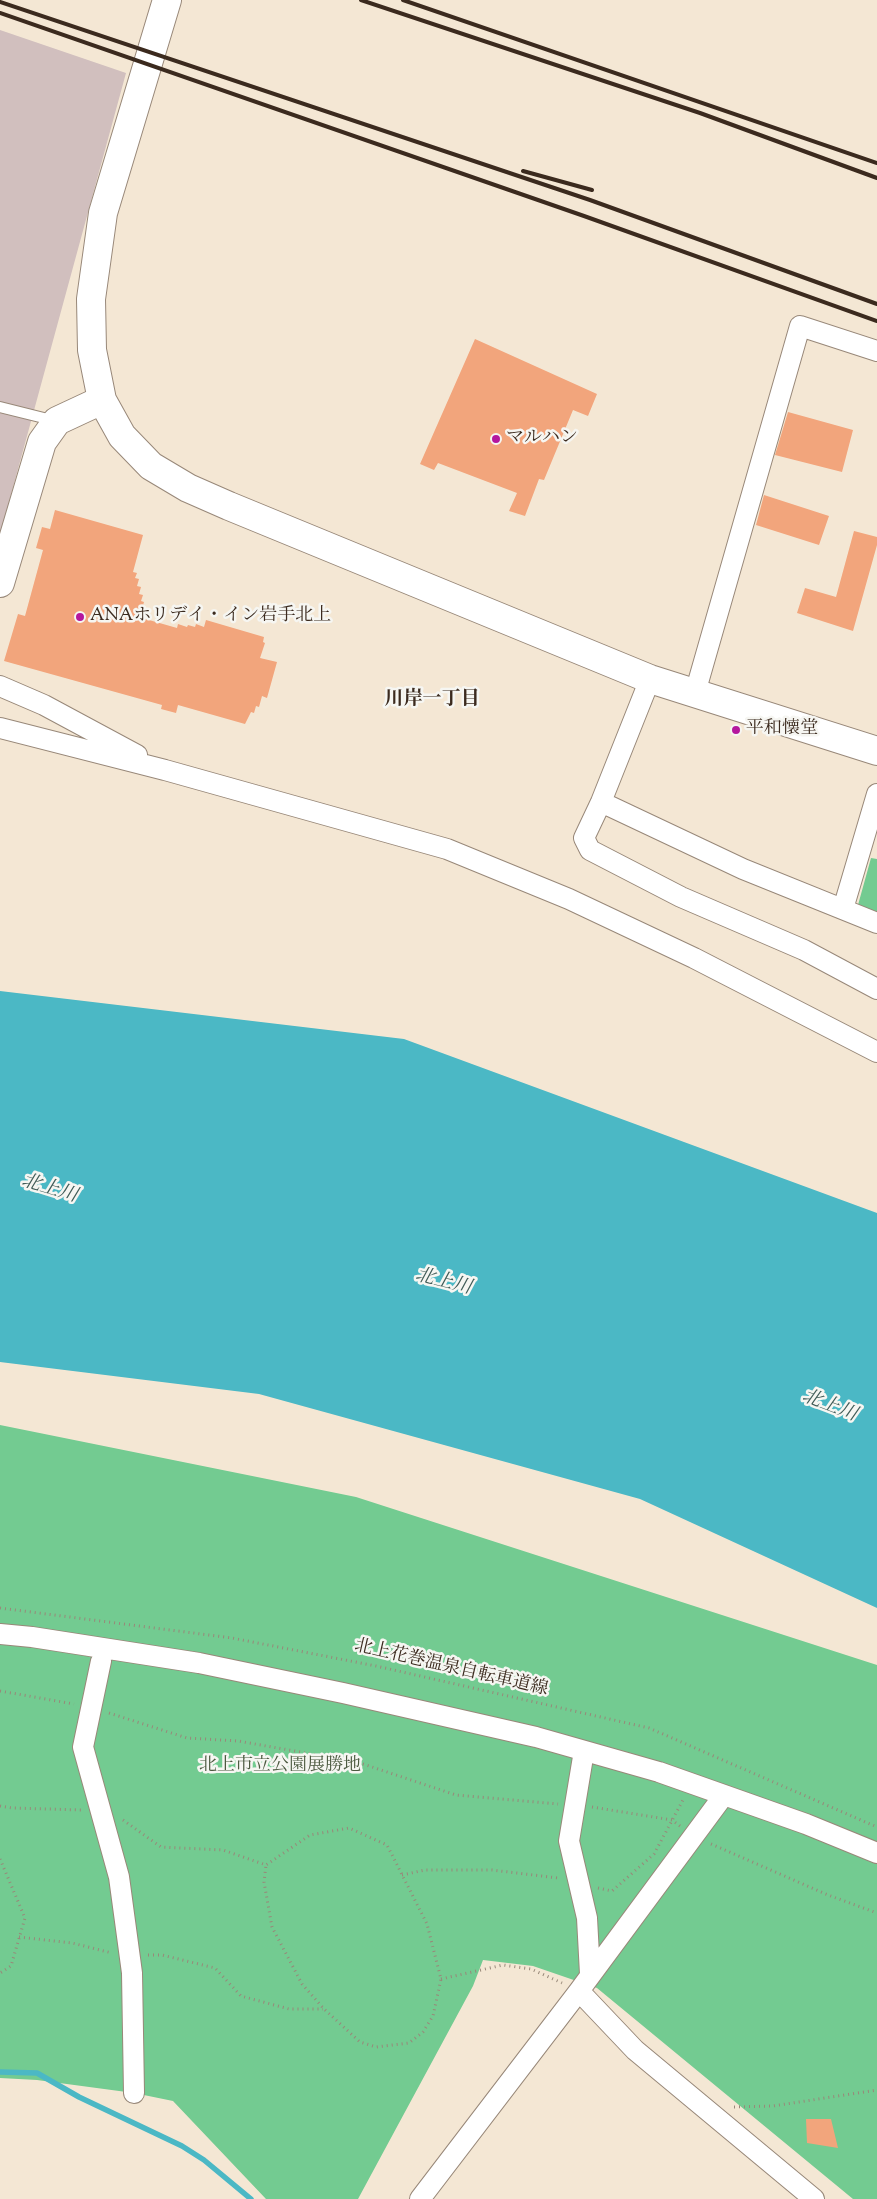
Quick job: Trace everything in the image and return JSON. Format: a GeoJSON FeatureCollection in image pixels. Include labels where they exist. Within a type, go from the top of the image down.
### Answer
{"type":"FeatureCollection","features":[{"type":"Feature","properties":{"kind":"street"},"geometry":{"type":"LineString","coordinates":[[167,0],[103,213],[91,299],[92,350],[102,400],[122,436],[151,466],[188,488],[650,679],[877,750]]}},
{"type":"Feature","properties":{"kind":"street"},"geometry":{"type":"LineString","coordinates":[[695,693],[800,326],[877,352]]}},
{"type":"Feature","properties":{"kind":"street"},"geometry":{"type":"LineString","coordinates":[[0,582],[42,442],[57,421],[102,400]]}},
{"type":"Feature","properties":{"kind":"street"},"geometry":{"type":"LineString","coordinates":[[650,679],[601,802],[584,838],[590,850],[681,897],[804,950],[877,989]]}},
{"type":"Feature","properties":{"kind":"street"},"geometry":{"type":"LineString","coordinates":[[0,686],[44,705],[165,770]]}},
{"type":"Feature","properties":{"kind":"street"},"geometry":{"type":"LineString","coordinates":[[0,728],[165,770],[447,849],[569,899],[694,958],[877,1052]]}},
{"type":"Feature","properties":{"kind":"street"},"geometry":{"type":"LineString","coordinates":[[843,909],[877,794]]}},
{"type":"Feature","properties":{"kind":"street"},"geometry":{"type":"LineString","coordinates":[[601,802],[743,869],[877,923]]}},
{"type":"Feature","properties":{"kind":"street"},"geometry":{"type":"LineString","coordinates":[[0,1634],[32,1637],[199,1663],[372,1699],[536,1737],[659,1772],[806,1824],[877,1853]]}},
{"type":"Feature","properties":{"kind":"street"},"geometry":{"type":"LineString","coordinates":[[101,1661],[83,1747],[119,1877],[132,1972],[134,2094]]}},
{"type":"Feature","properties":{"kind":"street"},"geometry":{"type":"LineString","coordinates":[[584,1751],[568,1841],[587,1918],[590,1974]]}},
{"type":"Feature","properties":{"kind":"street"},"geometry":{"type":"LineString","coordinates":[[420,2199],[579,1991],[724,1795]]}},
{"type":"Feature","properties":{"kind":"street"},"geometry":{"type":"LineString","coordinates":[[579,1991],[635,2050],[814,2199]]}},
{"type":"Feature","properties":{"kind":"lane"},"geometry":{"type":"LineString","coordinates":[[0,407],[57,421]]}},
{"type":"Feature","properties":{"kind":"path","name":"北上花巻温泉自転車道線"},"geometry":{"type":"LineString","coordinates":[[0,1608],[232,1638],[376,1666],[649,1728],[877,1827]]}},
{"type":"Feature","properties":{"kind":"path"},"geometry":{"type":"LineString","coordinates":[[0,1691],[91,1707],[187,1738],[238,1741],[357,1762],[456,1795],[575,1805],[672,1820],[693,1836],[828,1895],[877,1913]]}},
{"type":"Feature","properties":{"kind":"path"},"geometry":{"type":"LineString","coordinates":[[0,1806],[83,1810]]}},
{"type":"Feature","properties":{"kind":"path"},"geometry":{"type":"LineString","coordinates":[[119,1817],[162,1847],[223,1850],[266,1865]]}},
{"type":"Feature","properties":{"kind":"path"},"geometry":{"type":"LineString","coordinates":[[350,1828],[387,1846],[427,1924],[441,1979],[434,2016],[423,2032],[409,2043],[376,2047],[360,2042],[324,2009],[302,1984],[272,1927],[264,1882],[266,1865],[310,1835],[350,1828]]}},
{"type":"Feature","properties":{"kind":"path"},"geometry":{"type":"LineString","coordinates":[[0,1859],[25,1918],[11,1966],[0,1973]]}},
{"type":"Feature","properties":{"kind":"path"},"geometry":{"type":"LineString","coordinates":[[19,1937],[72,1943],[118,1955]]}},
{"type":"Feature","properties":{"kind":"path"},"geometry":{"type":"LineString","coordinates":[[144,1955],[162,1955],[215,1968],[241,1996],[289,2009],[324,2009]]}},
{"type":"Feature","properties":{"kind":"path"},"geometry":{"type":"LineString","coordinates":[[441,1979],[503,1965],[532,1969],[579,1991]]}},
{"type":"Feature","properties":{"kind":"path"},"geometry":{"type":"LineString","coordinates":[[704,2108],[773,2106],[877,2090]]}},
{"type":"Feature","properties":{"kind":"shaded area"},"geometry":{"type":"Polygon","coordinates":[[[0,30],[126,73],[0,535],[0,30]]]}},
{"type":"Feature","properties":{"kind":"green space"},"geometry":{"type":"Polygon","coordinates":[[[871,858],[877,859],[877,914],[858,905],[871,858]]]}},
{"type":"Feature","properties":{"kind":"green space","name":"北上市立公園展勝地"},"geometry":{"type":"Polygon","coordinates":[[[0,1425],[356,1497],[877,1665],[877,2199],[853,2199],[597,1988],[533,1966],[483,1960],[473,1986],[358,2199],[266,2199],[173,2101],[134,2093],[37,2080],[0,2078],[0,1425]]]}},
{"type":"Feature","properties":{"kind":"water","name":"北上川"},"geometry":{"type":"Polygon","coordinates":[[[0,991],[404,1039],[877,1213],[877,1608],[640,1499],[259,1394],[0,1362],[0,991]]]}},
{"type":"Feature","properties":{"kind":"building","name":"マルハン"},"geometry":{"type":"Polygon","coordinates":[[[475,339],[597,394],[588,416],[573,410],[544,480],[539,479],[525,516],[509,511],[517,493],[438,463],[434,470],[420,464],[475,339]]]}},
{"type":"Feature","properties":{"kind":"building"},"geometry":{"type":"Polygon","coordinates":[[[788,412],[853,430],[842,472],[775,455],[788,412]]]}},
{"type":"Feature","properties":{"kind":"building"},"geometry":{"type":"Polygon","coordinates":[[[764,495],[829,516],[819,545],[756,525],[764,495]]]}},
{"type":"Feature","properties":{"kind":"building","name":"ANAホリデイ・イン岩手北上"},"geometry":{"type":"Polygon","coordinates":[[[55,510],[143,535],[133,572],[137,573],[135,578],[139,579],[137,586],[141,587],[139,594],[143,595],[141,601],[144,602],[142,609],[145,610],[142,618],[177,628],[178,624],[195,627],[196,624],[204,627],[206,620],[264,637],[263,642],[265,643],[260,658],[277,662],[267,698],[262,696],[259,707],[256,706],[254,713],[251,712],[245,724],[178,705],[176,713],[161,709],[162,705],[4,661],[18,614],[25,616],[43,550],[36,548],[42,527],[50,529],[55,510]]]}},
{"type":"Feature","properties":{"kind":"building"},"geometry":{"type":"Polygon","coordinates":[[[854,531],[877,537],[877,545],[853,631],[797,613],[805,588],[836,597],[854,531]]]}},
{"type":"Feature","properties":{"kind":"building"},"geometry":{"type":"Polygon","coordinates":[[[806,2119],[831,2119],[838,2148],[807,2143],[806,2119]]]}},
{"type":"Feature","properties":{"kind":"waterway"},"geometry":{"type":"LineString","coordinates":[[0,2072],[37,2073],[79,2097],[182,2146],[204,2160],[251,2199]]}},
{"type":"Feature","properties":{"kind":"railway"},"geometry":{"type":"LineString","coordinates":[[361,0],[700,113],[877,178]]}},
{"type":"Feature","properties":{"kind":"railway"},"geometry":{"type":"LineString","coordinates":[[403,0],[877,163]]}},
{"type":"Feature","properties":{"kind":"railway"},"geometry":{"type":"LineString","coordinates":[[0,2],[590,200],[877,304]]}},
{"type":"Feature","properties":{"kind":"railway"},"geometry":{"type":"LineString","coordinates":[[0,13],[584,216],[877,321]]}},
{"type":"Feature","properties":{"kind":"railway"},"geometry":{"type":"LineString","coordinates":[[523,171],[592,190]]}},
{"type":"Feature","properties":{"kind":"place","name":"マルハン"},"geometry":{"type":"Point","coordinates":[496,439]}},
{"type":"Feature","properties":{"kind":"place","name":"ANAホリデイ・イン岩手北上"},"geometry":{"type":"Point","coordinates":[80,617]}},
{"type":"Feature","properties":{"kind":"place","name":"平和懐堂"},"geometry":{"type":"Point","coordinates":[736,730]}},
{"type":"Feature","properties":{"kind":"district","name":"川岸一丁目"},"geometry":{"type":"Point","coordinates":[432,701]}}]}
